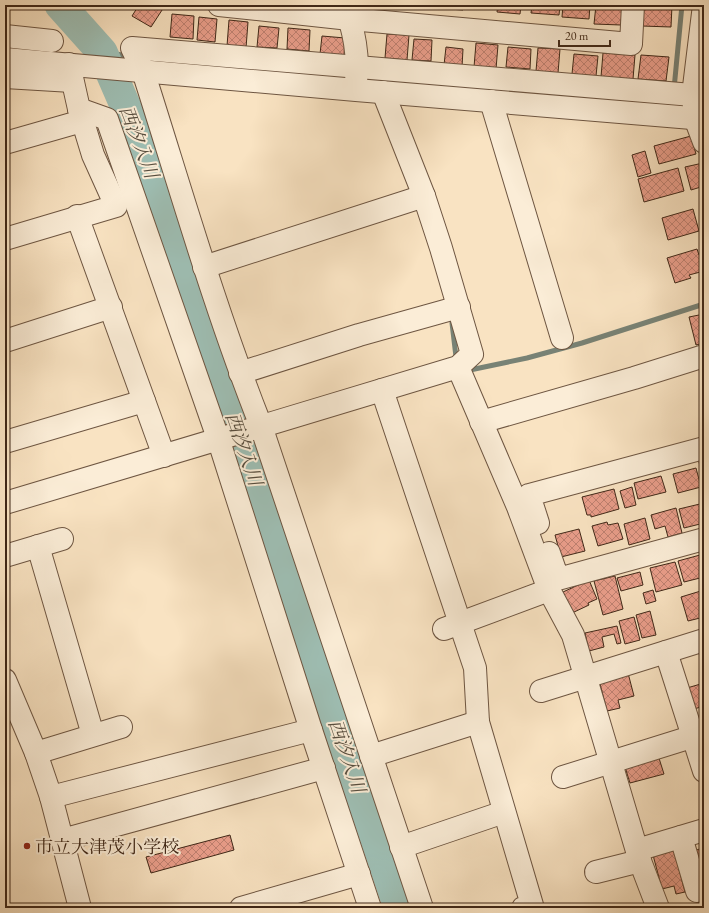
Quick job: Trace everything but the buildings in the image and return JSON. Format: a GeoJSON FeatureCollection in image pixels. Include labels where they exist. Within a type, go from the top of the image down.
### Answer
{"type":"FeatureCollection","features":[{"type":"Feature","properties":{"kind":"street"},"geometry":{"type":"LineString","coordinates":[[219,5],[347,12],[631,44],[633,5]]}},
{"type":"Feature","properties":{"kind":"street"},"geometry":{"type":"LineString","coordinates":[[704,5],[699,95],[700,119],[704,142]]}},
{"type":"Feature","properties":{"kind":"street"},"geometry":{"type":"LineString","coordinates":[[347,12],[358,67],[356,90]]}},
{"type":"Feature","properties":{"kind":"street"},"geometry":{"type":"LineString","coordinates":[[5,36],[52,41]]}},
{"type":"Feature","properties":{"kind":"street"},"geometry":{"type":"LineString","coordinates":[[422,908],[261,426],[240,373],[204,267],[143,72],[132,48],[699,95]]}},
{"type":"Feature","properties":{"kind":"street"},"geometry":{"type":"LineString","coordinates":[[5,59],[70,73]]}},
{"type":"Feature","properties":{"kind":"street"},"geometry":{"type":"LineString","coordinates":[[5,77],[70,73],[143,72],[700,119]]}},
{"type":"Feature","properties":{"kind":"street"},"geometry":{"type":"LineString","coordinates":[[5,239],[77,216],[116,206],[93,155],[70,73]]}},
{"type":"Feature","properties":{"kind":"street"},"geometry":{"type":"LineString","coordinates":[[383,92],[424,196],[459,307],[465,360],[482,422],[518,507],[548,590],[573,635],[639,855],[658,908]]}},
{"type":"Feature","properties":{"kind":"street"},"geometry":{"type":"LineString","coordinates":[[491,101],[562,338]]}},
{"type":"Feature","properties":{"kind":"street"},"geometry":{"type":"LineString","coordinates":[[5,143],[81,115],[107,119],[218,438],[311,730],[370,908]]}},
{"type":"Feature","properties":{"kind":"street"},"geometry":{"type":"LineString","coordinates":[[204,267],[424,196]]}},
{"type":"Feature","properties":{"kind":"street"},"geometry":{"type":"LineString","coordinates":[[77,216],[164,456]]}},
{"type":"Feature","properties":{"kind":"street"},"geometry":{"type":"LineString","coordinates":[[5,340],[111,307]]}},
{"type":"Feature","properties":{"kind":"street"},"geometry":{"type":"LineString","coordinates":[[240,373],[359,335],[459,307]]}},
{"type":"Feature","properties":{"kind":"street"},"geometry":{"type":"LineString","coordinates":[[482,422],[704,356]]}},
{"type":"Feature","properties":{"kind":"street"},"geometry":{"type":"LineString","coordinates":[[5,503],[382,390],[465,360]]}},
{"type":"Feature","properties":{"kind":"street"},"geometry":{"type":"LineString","coordinates":[[382,390],[452,626],[475,668],[478,722],[532,905],[523,908]]}},
{"type":"Feature","properties":{"kind":"street"},"geometry":{"type":"LineString","coordinates":[[5,442],[144,401]]}},
{"type":"Feature","properties":{"kind":"street"},"geometry":{"type":"LineString","coordinates":[[704,448],[529,495],[558,579],[704,539]]}},
{"type":"Feature","properties":{"kind":"street"},"geometry":{"type":"LineString","coordinates":[[5,556],[62,539]]}},
{"type":"Feature","properties":{"kind":"street"},"geometry":{"type":"LineString","coordinates":[[38,546],[93,736]]}},
{"type":"Feature","properties":{"kind":"street"},"geometry":{"type":"LineString","coordinates":[[452,626],[548,590]]}},
{"type":"Feature","properties":{"kind":"street"},"geometry":{"type":"LineString","coordinates":[[541,691],[704,640]]}},
{"type":"Feature","properties":{"kind":"street"},"geometry":{"type":"LineString","coordinates":[[666,652],[699,735],[704,771]]}},
{"type":"Feature","properties":{"kind":"street"},"geometry":{"type":"LineString","coordinates":[[5,680],[36,753],[51,797],[80,908]]}},
{"type":"Feature","properties":{"kind":"street"},"geometry":{"type":"LineString","coordinates":[[371,756],[478,722]]}},
{"type":"Feature","properties":{"kind":"street"},"geometry":{"type":"LineString","coordinates":[[36,753],[121,727]]}},
{"type":"Feature","properties":{"kind":"street"},"geometry":{"type":"LineString","coordinates":[[51,797],[311,730]]}},
{"type":"Feature","properties":{"kind":"street"},"geometry":{"type":"LineString","coordinates":[[563,777],[699,735]]}},
{"type":"Feature","properties":{"kind":"street"},"geometry":{"type":"LineString","coordinates":[[62,840],[324,768]]}},
{"type":"Feature","properties":{"kind":"street"},"geometry":{"type":"LineString","coordinates":[[401,847],[504,812]]}},
{"type":"Feature","properties":{"kind":"street"},"geometry":{"type":"LineString","coordinates":[[596,872],[681,837],[704,830]]}},
{"type":"Feature","properties":{"kind":"street"},"geometry":{"type":"LineString","coordinates":[[681,837],[697,891]]}},
{"type":"Feature","properties":{"kind":"street"},"geometry":{"type":"LineString","coordinates":[[242,908],[359,874]]}},
{"type":"Feature","properties":{"kind":"waterway","name":"西汐入川"},"geometry":{"type":"LineString","coordinates":[[60,5],[102,52],[141,142],[399,908]]}},
{"type":"Feature","properties":{"kind":"waterway"},"geometry":{"type":"LineString","coordinates":[[674,89],[682,5]]}},
{"type":"Feature","properties":{"kind":"waterway"},"geometry":{"type":"LineString","coordinates":[[102,52],[129,56]]}},
{"type":"Feature","properties":{"kind":"waterway"},"geometry":{"type":"LineString","coordinates":[[467,367],[470,370],[527,358],[582,343],[704,304]]}},
{"type":"Feature","properties":{"kind":"waterway"},"geometry":{"type":"LineString","coordinates":[[452,323],[456,357],[458,359]]}},
{"type":"Feature","properties":{"kind":"place","name":"市立大津茂小学校"},"geometry":{"type":"Point","coordinates":[27,846]}}]}
